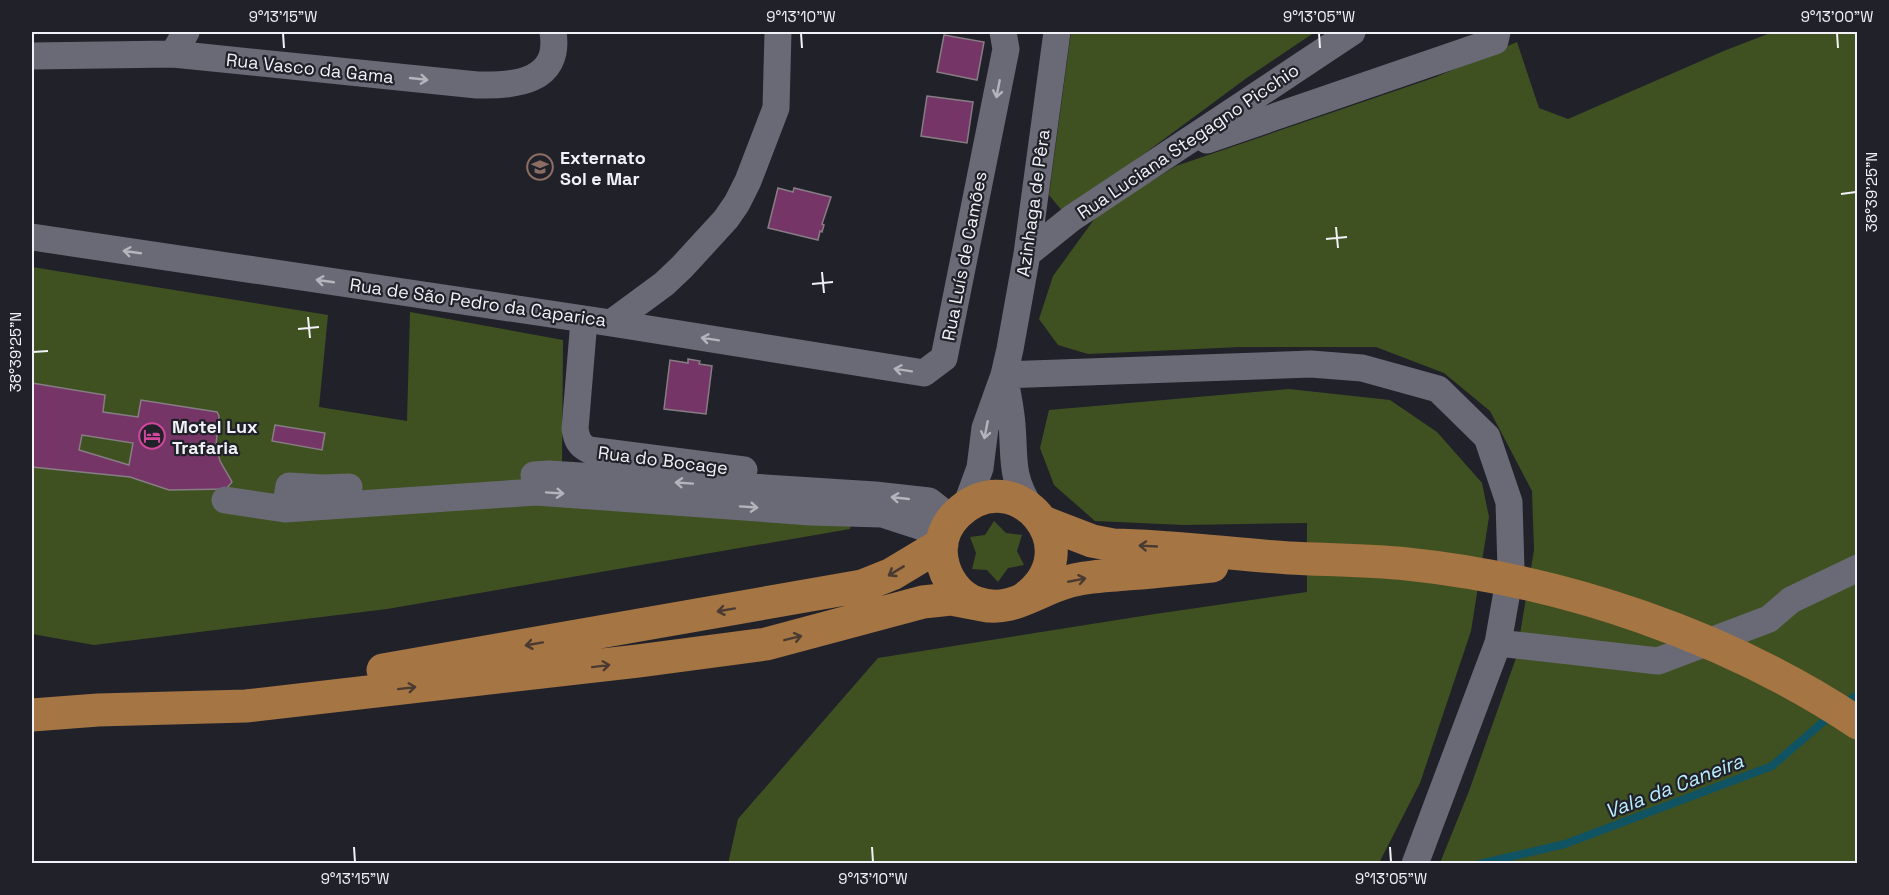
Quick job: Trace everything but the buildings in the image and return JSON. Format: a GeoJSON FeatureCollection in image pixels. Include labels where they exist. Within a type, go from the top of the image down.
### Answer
{"type":"FeatureCollection","features":[{"type":"Feature","properties":{"kind":"main road"},"geometry":{"type":"LineString","coordinates":[[98,710],[212,692],[378,671],[862,586],[891,574],[950,527],[972,502],[992,496],[1012,498],[1036,515],[1092,541],[1113,545],[1290,558],[1398,563],[1474,574],[1598,603],[1677,631],[1738,657],[1796,686],[1857,723]]}},
{"type":"Feature","properties":{"kind":"main road"},"geometry":{"type":"LineString","coordinates":[[1022,600],[1041,585],[1051,564],[1050,539],[1036,515]]}},
{"type":"Feature","properties":{"kind":"main road"},"geometry":{"type":"LineString","coordinates":[[950,527],[943,565],[951,584],[967,598],[987,606]]}},
{"type":"Feature","properties":{"kind":"main road"},"geometry":{"type":"LineString","coordinates":[[32,715],[98,710],[246,706],[639,662],[766,644],[923,602],[951,599],[987,606],[1011,605],[1044,589],[1086,578],[1290,558]]}},
{"type":"Feature","properties":{"kind":"street","name":"Rua Vasco da Gama"},"geometry":{"type":"LineString","coordinates":[[32,56],[76,43],[179,43],[499,86],[530,79],[542,72],[554,53],[553,32]]}},
{"type":"Feature","properties":{"kind":"street","name":"Rua de São Pedro da Caparica"},"geometry":{"type":"LineString","coordinates":[[32,237],[611,323],[664,284],[682,267],[726,219],[737,203],[748,181],[776,108],[778,32]]}},
{"type":"Feature","properties":{"kind":"street","name":"Rua Luís de Camões"},"geometry":{"type":"LineString","coordinates":[[611,323],[924,373],[944,358],[1006,49],[1003,32]]}},
{"type":"Feature","properties":{"kind":"street","name":"Azinhaga de Pêra"},"geometry":{"type":"LineString","coordinates":[[950,527],[969,498],[980,468],[985,428],[1004,375],[1027,254],[1057,32]]}},
{"type":"Feature","properties":{"kind":"street","name":"Rua Luciana Stegagno Picchio"},"geometry":{"type":"LineString","coordinates":[[1027,254],[1072,218],[1352,32]]}},
{"type":"Feature","properties":{"kind":"street"},"geometry":{"type":"LineString","coordinates":[[1173,152],[1495,40],[1497,32]]}},
{"type":"Feature","properties":{"kind":"street","name":"Rua do Bocage"},"geometry":{"type":"LineString","coordinates":[[584,320],[575,429],[577,440],[582,447],[589,450],[802,477]]}},
{"type":"Feature","properties":{"kind":"street"},"geometry":{"type":"LineString","coordinates":[[1004,375],[1311,364],[1362,368],[1438,389],[1487,437],[1509,502],[1511,568],[1498,643],[1416,861]]}},
{"type":"Feature","properties":{"kind":"street","name":"Azinhaga de Pêra"},"geometry":{"type":"LineString","coordinates":[[1004,375],[1012,425],[1013,467],[1018,485],[1036,515]]}},
{"type":"Feature","properties":{"kind":"street"},"geometry":{"type":"LineString","coordinates":[[225,500],[287,497],[322,488],[549,474],[864,494],[929,501],[950,527]]}},
{"type":"Feature","properties":{"kind":"street"},"geometry":{"type":"LineString","coordinates":[[1498,643],[1658,661],[1769,619],[1791,600],[1857,568]]}},
{"type":"Feature","properties":{"kind":"green space"},"geometry":{"type":"Polygon","coordinates":[[[1071,32],[1315,32],[1248,77],[1064,213],[1049,195],[1071,32]]]}},
{"type":"Feature","properties":{"kind":"green space"},"geometry":{"type":"Polygon","coordinates":[[[1773,32],[1857,32],[1857,863],[1440,863],[1469,791],[1516,658],[1534,550],[1532,491],[1490,411],[1444,373],[1376,347],[1240,347],[1088,354],[1058,345],[1039,319],[1053,276],[1098,214],[1176,166],[1436,77],[1517,42],[1539,108],[1568,119],[1773,32]]]}},
{"type":"Feature","properties":{"kind":"green space"},"geometry":{"type":"Polygon","coordinates":[[[32,267],[328,315],[319,407],[407,421],[410,312],[563,340],[562,466],[855,504],[850,529],[387,609],[94,645],[32,634],[32,267]]]}},
{"type":"Feature","properties":{"kind":"green space"},"geometry":{"type":"Polygon","coordinates":[[[1289,389],[1390,400],[1437,432],[1482,483],[1489,517],[1471,631],[1420,783],[1379,863],[728,864],[738,819],[878,658],[1307,592],[1307,523],[1184,525],[1095,521],[1054,485],[1040,448],[1049,410],[1289,389]]]}},
{"type":"Feature","properties":{"kind":"green space"},"geometry":{"type":"Polygon","coordinates":[[[994,521],[1006,533],[1022,535],[1017,551],[1024,565],[1008,568],[998,582],[987,570],[972,569],[976,553],[970,537],[985,535],[994,521]]]}},
{"type":"Feature","properties":{"kind":"waterway","name":"Vala da Caneira"},"geometry":{"type":"LineString","coordinates":[[1843,705],[1858,694]]}},
{"type":"Feature","properties":{"kind":"waterway","name":"Vala da Caneira"},"geometry":{"type":"LineString","coordinates":[[1479,864],[1565,844],[1772,766],[1831,715]]}},
{"type":"Feature","properties":{"kind":"place","name":"Externato Sol e Mar"},"geometry":{"type":"Point","coordinates":[540,167]}},
{"type":"Feature","properties":{"kind":"place","name":"Motel Lux Trafaria"},"geometry":{"type":"Point","coordinates":[152,436]}}]}
